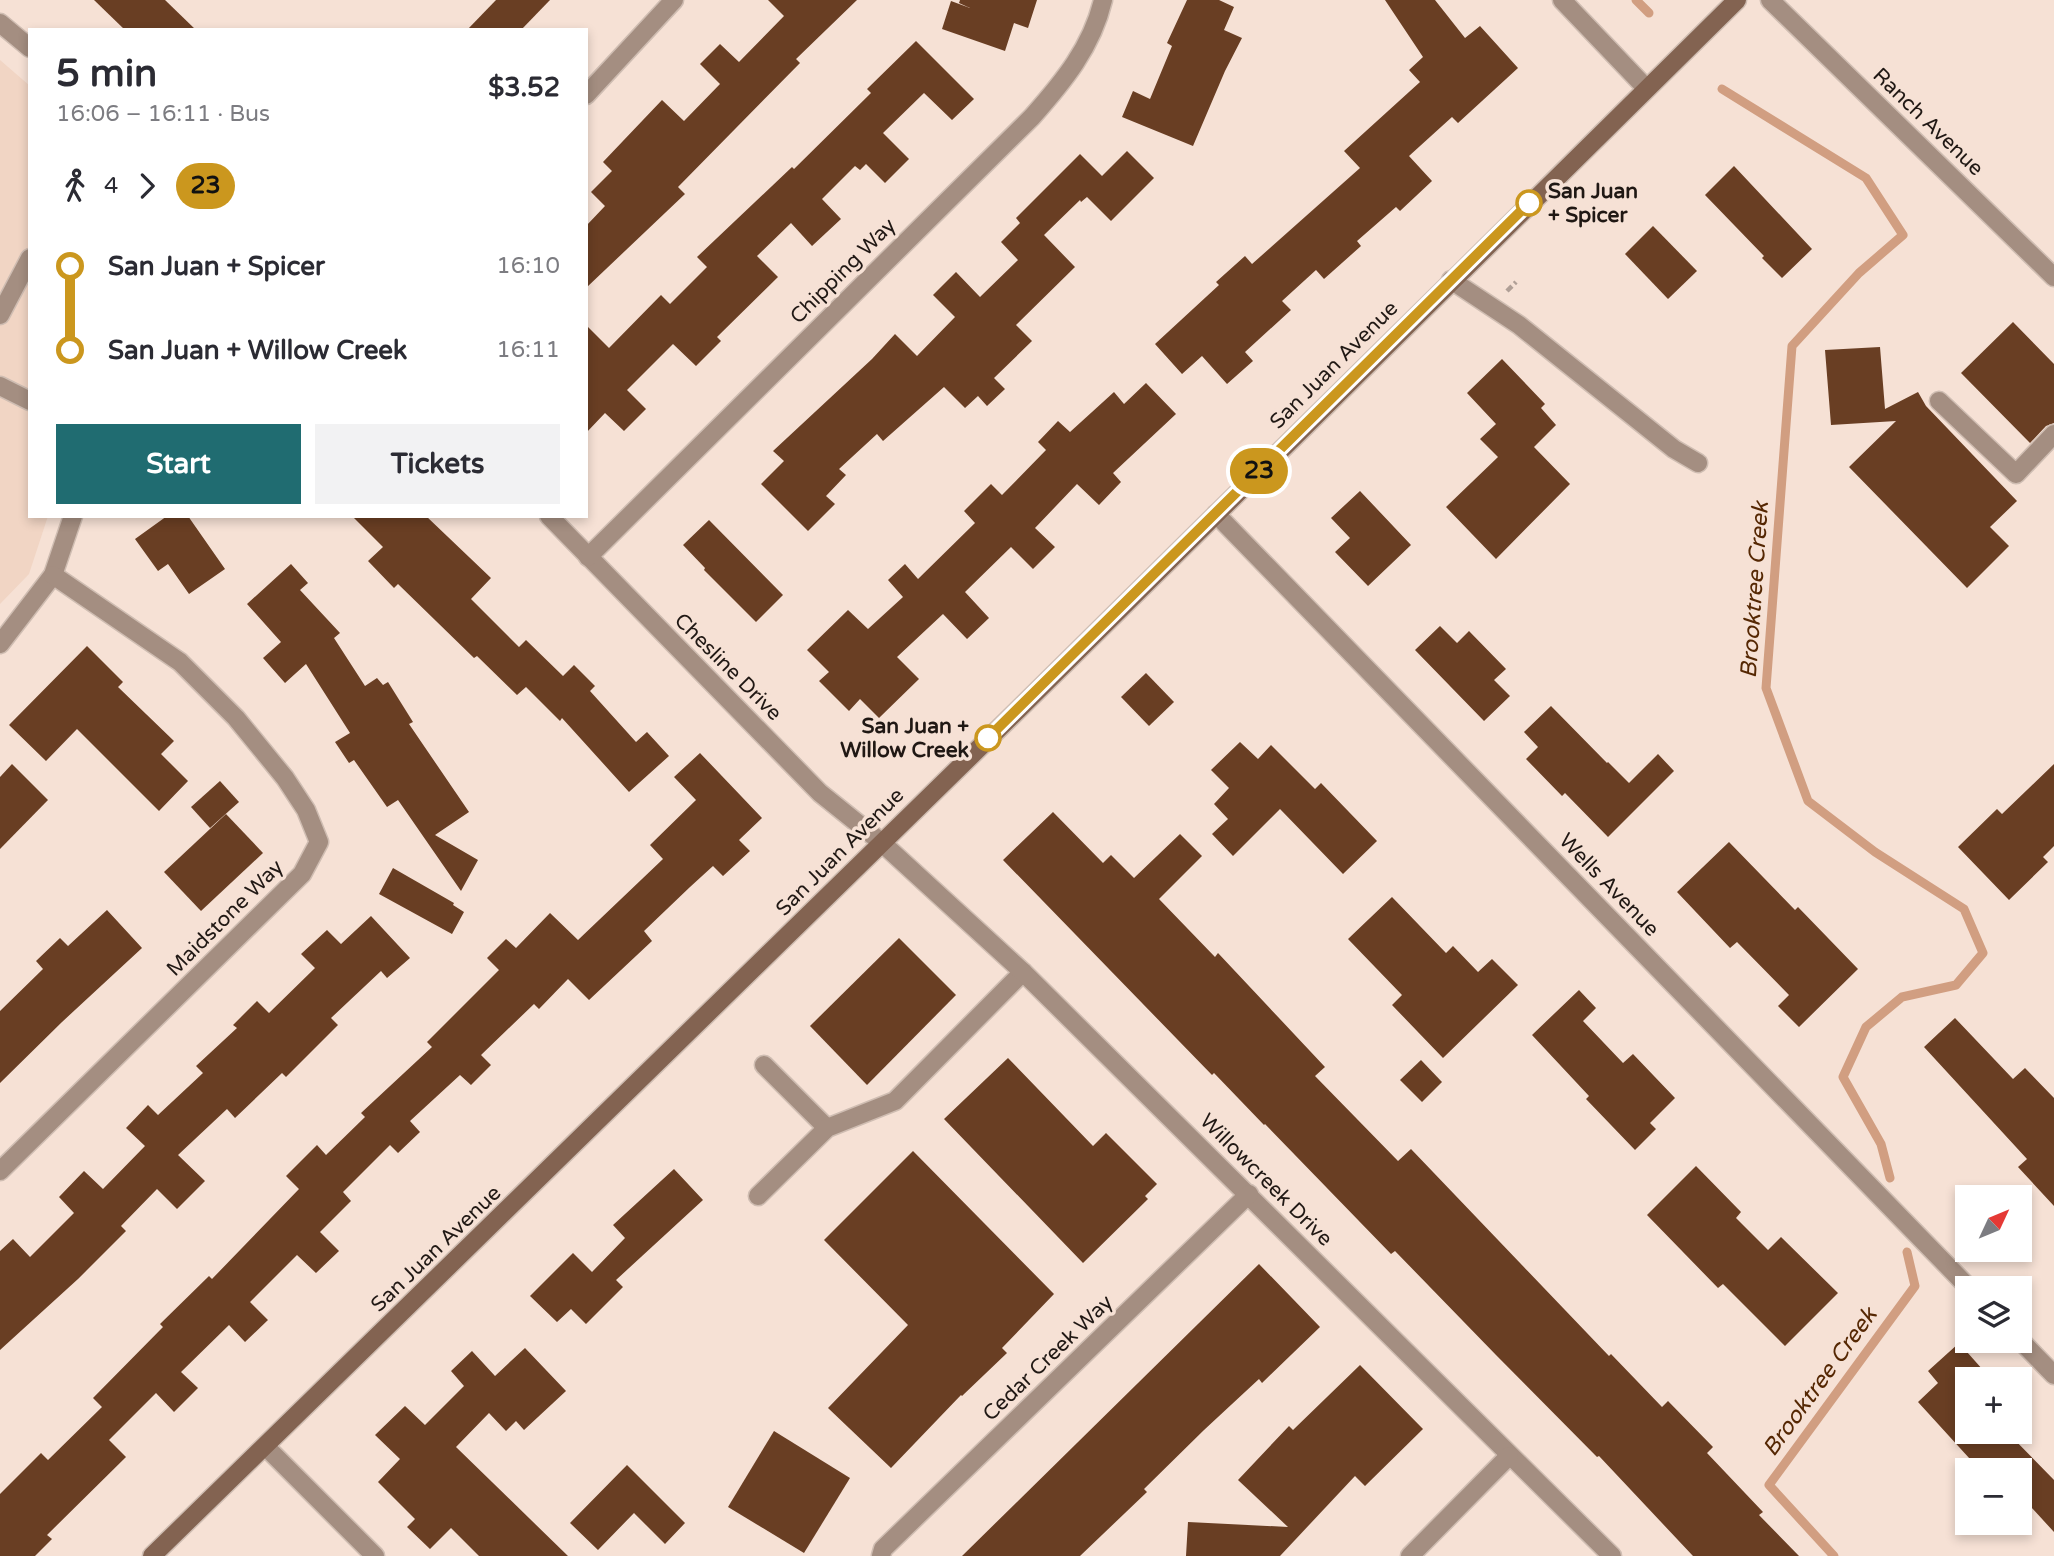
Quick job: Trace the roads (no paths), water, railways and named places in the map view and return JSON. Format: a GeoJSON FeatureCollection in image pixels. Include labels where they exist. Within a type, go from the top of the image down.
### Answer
{"type":"FeatureCollection","features":[{"type":"Feature","properties":{"kind":"main road","name":"San Juan Avenue"},"geometry":{"type":"LineString","coordinates":[[152,1556],[1737,0]]}},
{"type":"Feature","properties":{"kind":"street"},"geometry":{"type":"LineString","coordinates":[[588,93],[674,0]]}},
{"type":"Feature","properties":{"kind":"street","name":"Chipping Way"},"geometry":{"type":"LineString","coordinates":[[588,557],[1032,117],[1059,86],[1087,46],[1103,0]]}},
{"type":"Feature","properties":{"kind":"street"},"geometry":{"type":"LineString","coordinates":[[1562,0],[1646,88]]}},
{"type":"Feature","properties":{"kind":"street","name":"Ranch Avenue"},"geometry":{"type":"LineString","coordinates":[[1770,0],[2054,277]]}},
{"type":"Feature","properties":{"kind":"street"},"geometry":{"type":"LineString","coordinates":[[0,23],[28,46]]}},
{"type":"Feature","properties":{"kind":"street"},"geometry":{"type":"LineString","coordinates":[[0,315],[28,262]]}},
{"type":"Feature","properties":{"kind":"street"},"geometry":{"type":"LineString","coordinates":[[1451,280],[1520,326],[1674,449],[1698,463]]}},
{"type":"Feature","properties":{"kind":"street"},"geometry":{"type":"LineString","coordinates":[[0,386],[28,400]]}},
{"type":"Feature","properties":{"kind":"street"},"geometry":{"type":"LineString","coordinates":[[1939,401],[2016,474],[2054,435]]}},
{"type":"Feature","properties":{"kind":"street","name":"Wells Avenue"},"geometry":{"type":"LineString","coordinates":[[1216,514],[1957,1276]]}},
{"type":"Feature","properties":{"kind":"street"},"geometry":{"type":"LineString","coordinates":[[0,644],[53,575],[72,518]]}},
{"type":"Feature","properties":{"kind":"street","name":"Chesline Drive"},"geometry":{"type":"LineString","coordinates":[[551,518],[820,793],[881,842]]}},
{"type":"Feature","properties":{"kind":"street","name":"Maidstone Way"},"geometry":{"type":"LineString","coordinates":[[0,1171],[302,874],[319,842],[306,810],[285,778],[236,718],[180,662],[53,575]]}},
{"type":"Feature","properties":{"kind":"street","name":"Willowcreek Drive"},"geometry":{"type":"LineString","coordinates":[[881,842],[1023,972],[1250,1194],[1509,1456],[1612,1556]]}},
{"type":"Feature","properties":{"kind":"street"},"geometry":{"type":"LineString","coordinates":[[758,1196],[827,1128],[895,1101],[1023,972]]}},
{"type":"Feature","properties":{"kind":"street"},"geometry":{"type":"LineString","coordinates":[[764,1065],[827,1128]]}},
{"type":"Feature","properties":{"kind":"street","name":"Cedar Creek Way"},"geometry":{"type":"LineString","coordinates":[[881,1556],[883,1549],[1250,1194]]}},
{"type":"Feature","properties":{"kind":"street"},"geometry":{"type":"LineString","coordinates":[[2032,1352],[2054,1375]]}},
{"type":"Feature","properties":{"kind":"street"},"geometry":{"type":"LineString","coordinates":[[266,1447],[375,1556]]}},
{"type":"Feature","properties":{"kind":"street"},"geometry":{"type":"LineString","coordinates":[[1410,1556],[1509,1456]]}},
{"type":"Feature","properties":{"kind":"waterway","name":"Brooktree Creek"},"geometry":{"type":"LineString","coordinates":[[1636,0],[1649,13]]}},
{"type":"Feature","properties":{"kind":"waterway","name":"Brooktree Creek"},"geometry":{"type":"LineString","coordinates":[[1722,89],[1866,178],[1903,235],[1859,273],[1792,346],[1766,688],[1808,801],[1875,852],[1964,909],[1983,953],[1956,985],[1902,997],[1866,1027],[1843,1077],[1881,1144],[1890,1178]]}},
{"type":"Feature","properties":{"kind":"waterway","name":"Brooktree Creek"},"geometry":{"type":"LineString","coordinates":[[1834,1556],[1769,1485],[1915,1286],[1907,1252]]}},
{"type":"Feature","properties":{"kind":"place","name":"San Juan + Spicer"},"geometry":{"type":"Point","coordinates":[1529,203]}},
{"type":"Feature","properties":{"kind":"place","name":"San Juan + Willow Creek"},"geometry":{"type":"Point","coordinates":[988,738]}}]}
